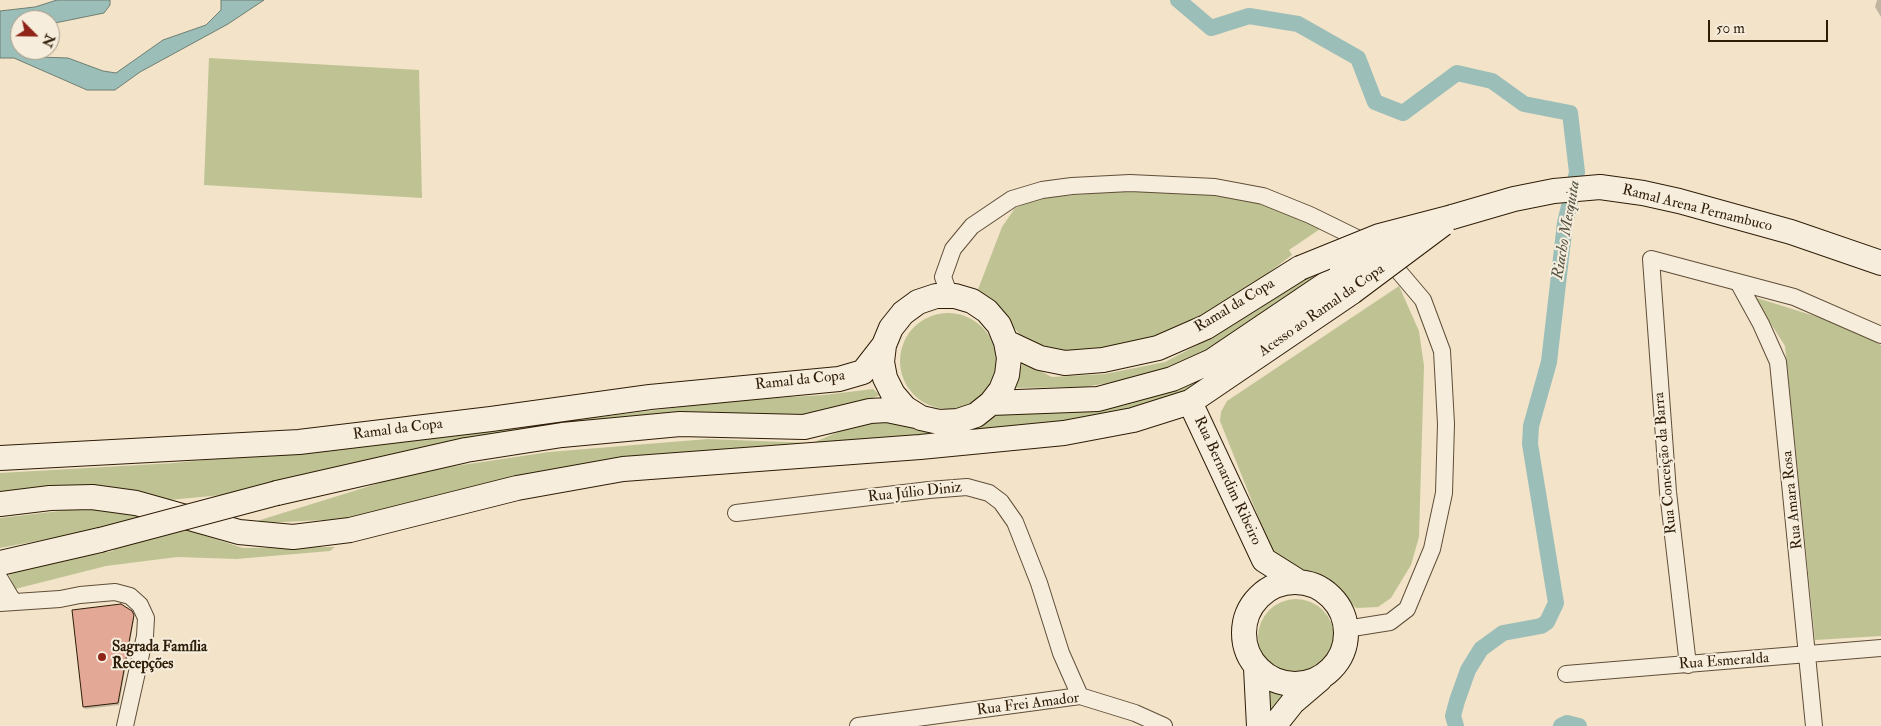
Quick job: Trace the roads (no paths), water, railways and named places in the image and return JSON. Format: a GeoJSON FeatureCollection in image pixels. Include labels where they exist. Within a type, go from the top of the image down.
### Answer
{"type":"FeatureCollection","features":[{"type":"Feature","properties":{"kind":"main road","name":"Ramal Arena Pernambuco"},"geometry":{"type":"LineString","coordinates":[[1452,218],[1514,199],[1554,191],[1600,187],[1643,193],[1680,201],[1791,232],[1881,263]]}},
{"type":"Feature","properties":{"kind":"main road","name":"Ramal da Copa"},"geometry":{"type":"LineString","coordinates":[[0,458],[299,442],[491,419],[650,397],[839,379],[863,372],[884,345],[891,328],[903,313],[918,302],[936,296],[954,296],[972,301],[987,311],[999,325],[1006,342],[1040,358],[1065,363],[1103,360],[1158,348],[1206,326],[1300,268],[1380,236],[1452,218]]}},
{"type":"Feature","properties":{"kind":"main road","name":"Acesso ao Ramal da Copa"},"geometry":{"type":"LineString","coordinates":[[1190,402],[1347,283],[1452,218]]}},
{"type":"Feature","properties":{"kind":"main road","name":"Ramal da Copa"},"geometry":{"type":"LineString","coordinates":[[991,403],[1098,398],[1172,379],[1212,361],[1347,283]]}},
{"type":"Feature","properties":{"kind":"main road"},"geometry":{"type":"LineString","coordinates":[[959,432],[991,403],[1000,390],[1007,374],[1009,358],[1006,342]]}},
{"type":"Feature","properties":{"kind":"main road"},"geometry":{"type":"LineString","coordinates":[[884,345],[882,362],[885,378],[892,394],[905,408],[921,418],[939,422],[959,432]]}},
{"type":"Feature","properties":{"kind":"main road"},"geometry":{"type":"LineString","coordinates":[[0,504],[50,498],[92,497],[136,503],[239,532],[293,537],[350,530],[517,488],[623,469],[959,432],[1064,433],[1133,420],[1190,402]]}},
{"type":"Feature","properties":{"kind":"main road","name":"Rua Bernardim Ribeiro"},"geometry":{"type":"LineString","coordinates":[[1190,402],[1264,560],[1299,582]]}},
{"type":"Feature","properties":{"kind":"main road","name":"Ramal da Copa"},"geometry":{"type":"LineString","coordinates":[[0,563],[100,540],[277,493],[466,450],[562,435],[680,424],[804,427],[870,411],[904,412],[921,418]]}},
{"type":"Feature","properties":{"kind":"main road","name":"Rua Bernardim Ribeiro"},"geometry":{"type":"LineString","coordinates":[[1254,603],[1264,560]]}},
{"type":"Feature","properties":{"kind":"main road"},"geometry":{"type":"LineString","coordinates":[[1274,726],[1293,702],[1333,668],[1342,654],[1346,629],[1339,607],[1329,594],[1315,586],[1299,582],[1282,583],[1266,591],[1254,603],[1246,618],[1243,636],[1247,653],[1256,668],[1270,679],[1287,684],[1304,684],[1320,678]]}},
{"type":"Feature","properties":{"kind":"main road"},"geometry":{"type":"LineString","coordinates":[[1256,668],[1259,726]]}},
{"type":"Feature","properties":{"kind":"street"},"geometry":{"type":"LineString","coordinates":[[954,296],[946,288],[944,277],[953,249],[972,226],[1012,199],[1042,190],[1072,186],[1130,183],[1215,188],[1263,196],[1363,241],[1395,267],[1423,300],[1442,351],[1446,424],[1444,493],[1432,548],[1407,609],[1390,622],[1346,629]]}},
{"type":"Feature","properties":{"kind":"street","name":"Rua Conceição da Barra"},"geometry":{"type":"LineString","coordinates":[[1688,665],[1668,492],[1651,260],[1739,284]]}},
{"type":"Feature","properties":{"kind":"street"},"geometry":{"type":"LineString","coordinates":[[1739,284],[1794,297],[1881,335]]}},
{"type":"Feature","properties":{"kind":"street","name":"Rua Amara Rosa"},"geometry":{"type":"LineString","coordinates":[[1739,284],[1761,324],[1778,362],[1814,726]]}},
{"type":"Feature","properties":{"kind":"street","name":"Rua Júlio Diniz"},"geometry":{"type":"LineString","coordinates":[[736,513],[929,490],[967,487],[989,493],[1001,502],[1015,522],[1039,584],[1061,653],[1080,696]]}},
{"type":"Feature","properties":{"kind":"street"},"geometry":{"type":"LineString","coordinates":[[0,579],[7,602],[60,599],[116,592],[130,596],[140,605],[146,618],[144,636],[125,726]]}},
{"type":"Feature","properties":{"kind":"street","name":"Rua Esmeralda"},"geometry":{"type":"LineString","coordinates":[[1566,674],[1807,656],[1881,648]]}},
{"type":"Feature","properties":{"kind":"street","name":"Rua Frei Amador"},"geometry":{"type":"LineString","coordinates":[[858,726],[1080,696],[1135,713],[1164,726]]}},
{"type":"Feature","properties":{"kind":"water"},"geometry":{"type":"Polygon","coordinates":[[[57,0],[110,0],[110,5],[104,13],[60,22],[60,10],[10,10],[10,58],[0,58],[0,11],[35,7],[57,0]]]}},
{"type":"Feature","properties":{"kind":"water"},"geometry":{"type":"Polygon","coordinates":[[[221,0],[264,0],[228,24],[140,72],[115,90],[87,90],[19,60],[60,60],[60,58],[68,58],[103,71],[116,73],[163,40],[206,25],[221,10],[221,0]]]}},
{"type":"Feature","properties":{"kind":"waterway","name":"Riacho Mesquita"},"geometry":{"type":"LineString","coordinates":[[1178,0],[1211,28],[1249,16],[1298,24],[1358,58],[1375,102],[1403,113],[1457,73],[1492,81],[1524,104],[1570,113],[1577,172],[1565,223],[1549,362],[1531,426],[1530,444],[1556,603],[1547,622],[1541,626],[1503,633],[1481,649],[1468,670],[1457,701],[1453,716],[1456,726]]}},
{"type":"Feature","properties":{"kind":"waterway","name":"Riacho Mesquita"},"geometry":{"type":"LineString","coordinates":[[1561,726],[1567,723],[1579,726]]}},
{"type":"Feature","properties":{"kind":"place","name":"Sagrada Família Recepções"},"geometry":{"type":"Point","coordinates":[102,657]}}]}
